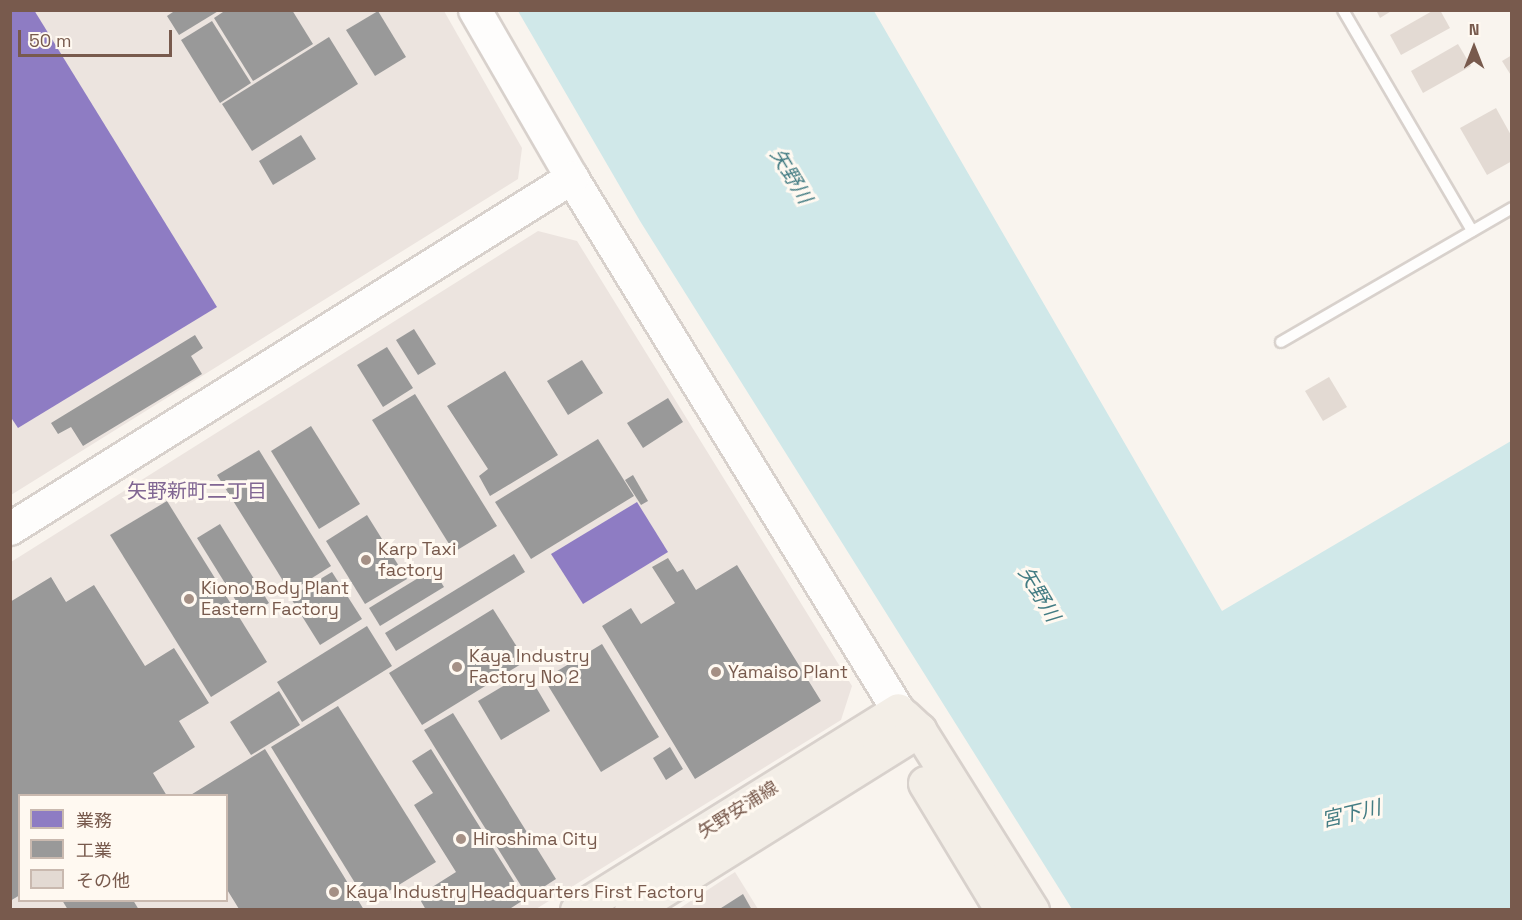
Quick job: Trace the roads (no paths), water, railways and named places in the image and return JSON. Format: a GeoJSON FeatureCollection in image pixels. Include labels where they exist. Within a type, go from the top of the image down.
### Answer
{"type":"FeatureCollection","features":[{"type":"Feature","properties":{"kind":"main road","name":"矢野安浦線"},"geometry":{"type":"LineString","coordinates":[[577,909],[906,727]]}},
{"type":"Feature","properties":{"kind":"main road","name":"矢野安浦線"},"geometry":{"type":"LineString","coordinates":[[631,909],[906,727]]}},
{"type":"Feature","properties":{"kind":"main road"},"geometry":{"type":"LineString","coordinates":[[906,727],[1002,909]]}},
{"type":"Feature","properties":{"kind":"main road"},"geometry":{"type":"LineString","coordinates":[[906,727],[1032,909]]}},
{"type":"Feature","properties":{"kind":"street"},"geometry":{"type":"LineString","coordinates":[[475,10],[572,178],[906,727]]}},
{"type":"Feature","properties":{"kind":"street"},"geometry":{"type":"LineString","coordinates":[[10,529],[572,178]]}},
{"type":"Feature","properties":{"kind":"lane"},"geometry":{"type":"LineString","coordinates":[[1343,10],[1472,231]]}},
{"type":"Feature","properties":{"kind":"lane"},"geometry":{"type":"LineString","coordinates":[[1281,342],[1512,208]]}},
{"type":"Feature","properties":{"kind":"water"},"geometry":{"type":"Polygon","coordinates":[[[518,11],[874,11],[1222,611],[1511,441],[1511,909],[1072,909],[640,221],[518,11]]]}},
{"type":"Feature","properties":{"kind":"place","name":"Karp Taxi factory"},"geometry":{"type":"Point","coordinates":[366,560]}},
{"type":"Feature","properties":{"kind":"place","name":"Kiono Body Plant Eastern Factory"},"geometry":{"type":"Point","coordinates":[189,599]}},
{"type":"Feature","properties":{"kind":"place","name":"Kaya Industry Factory No 2"},"geometry":{"type":"Point","coordinates":[457,667]}},
{"type":"Feature","properties":{"kind":"place","name":"Yamaiso Plant"},"geometry":{"type":"Point","coordinates":[716,672]}},
{"type":"Feature","properties":{"kind":"place","name":"Hiroshima City"},"geometry":{"type":"Point","coordinates":[461,839]}},
{"type":"Feature","properties":{"kind":"place","name":"Kaya Industry Headquarters First Factory"},"geometry":{"type":"Point","coordinates":[334,892]}},
{"type":"Feature","properties":{"kind":"district","name":"矢野新町二丁目"},"geometry":{"type":"Point","coordinates":[197,491]}},
{"type":"Feature","properties":{"kind":"water label","name":"矢野川"},"geometry":{"type":"Point","coordinates":[791,176]}},
{"type":"Feature","properties":{"kind":"water label","name":"矢野川"},"geometry":{"type":"Point","coordinates":[1039,594]}},
{"type":"Feature","properties":{"kind":"water label","name":"宮下川"},"geometry":{"type":"Point","coordinates":[1351,814]}}]}
